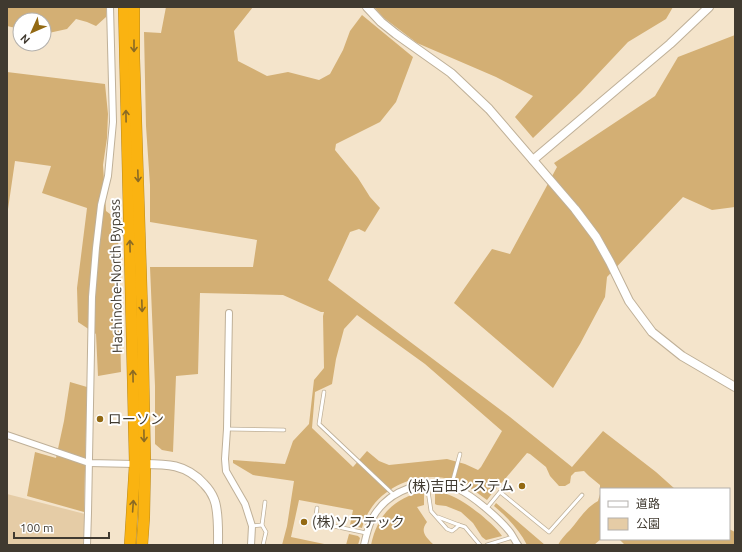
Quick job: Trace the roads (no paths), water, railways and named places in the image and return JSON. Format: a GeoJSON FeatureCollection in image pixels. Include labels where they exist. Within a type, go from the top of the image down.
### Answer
{"type":"FeatureCollection","features":[{"type":"Feature","properties":{"kind":"highway","name":"Hachinohe-North Bypass"},"geometry":{"type":"LineString","coordinates":[[124,7],[140,464],[144,517],[142,545]]}},
{"type":"Feature","properties":{"kind":"highway","name":"Hachinohe-North Bypass"},"geometry":{"type":"LineString","coordinates":[[130,545],[140,464],[142,302],[134,58],[134,7]]}},
{"type":"Feature","properties":{"kind":"street"},"geometry":{"type":"LineString","coordinates":[[87,545],[92,296],[101,204],[108,176],[113,122],[110,7]]}},
{"type":"Feature","properties":{"kind":"street"},"geometry":{"type":"LineString","coordinates":[[367,7],[381,22],[396,34],[451,73],[489,109],[575,209],[596,237],[629,301],[652,332],[682,356],[735,387]]}},
{"type":"Feature","properties":{"kind":"street"},"geometry":{"type":"LineString","coordinates":[[533,160],[670,44],[709,7]]}},
{"type":"Feature","properties":{"kind":"street"},"geometry":{"type":"LineString","coordinates":[[230,313],[225,459],[226,470],[246,504],[252,526],[252,545]]}},
{"type":"Feature","properties":{"kind":"street"},"geometry":{"type":"LineString","coordinates":[[7,435],[89,463],[166,464],[182,468],[197,476],[207,488],[214,500],[218,520],[218,545]]}},
{"type":"Feature","properties":{"kind":"street"},"geometry":{"type":"LineString","coordinates":[[364,545],[366,534],[373,518],[383,504],[394,495],[404,490],[427,484],[444,485],[457,488],[471,497],[510,532],[518,545]]}},
{"type":"Feature","properties":{"kind":"lane"},"geometry":{"type":"LineString","coordinates":[[324,392],[319,424],[394,495]]}},
{"type":"Feature","properties":{"kind":"lane"},"geometry":{"type":"LineString","coordinates":[[227,429],[284,430]]}},
{"type":"Feature","properties":{"kind":"lane"},"geometry":{"type":"LineString","coordinates":[[451,487],[460,454]]}},
{"type":"Feature","properties":{"kind":"lane"},"geometry":{"type":"LineString","coordinates":[[427,484],[432,511],[436,517],[447,529],[452,530],[459,525]]}},
{"type":"Feature","properties":{"kind":"lane"},"geometry":{"type":"LineString","coordinates":[[486,509],[500,492],[549,532],[582,495]]}},
{"type":"Feature","properties":{"kind":"lane"},"geometry":{"type":"LineString","coordinates":[[263,545],[266,532],[262,525],[265,502]]}},
{"type":"Feature","properties":{"kind":"lane"},"geometry":{"type":"LineString","coordinates":[[317,508],[316,522],[366,534]]}},
{"type":"Feature","properties":{"kind":"lane"},"geometry":{"type":"LineString","coordinates":[[436,517],[465,527],[480,545]]}},
{"type":"Feature","properties":{"kind":"lane"},"geometry":{"type":"LineString","coordinates":[[252,526],[262,525]]}},
{"type":"Feature","properties":{"kind":"lane"},"geometry":{"type":"LineString","coordinates":[[487,545],[513,537]]}},
{"type":"Feature","properties":{"kind":"place","name":"ローソン"},"geometry":{"type":"Point","coordinates":[100,419]}},
{"type":"Feature","properties":{"kind":"place","name":"(株)吉田システム"},"geometry":{"type":"Point","coordinates":[522,486]}},
{"type":"Feature","properties":{"kind":"place","name":"(株)ソフテック"},"geometry":{"type":"Point","coordinates":[304,522]}}]}
